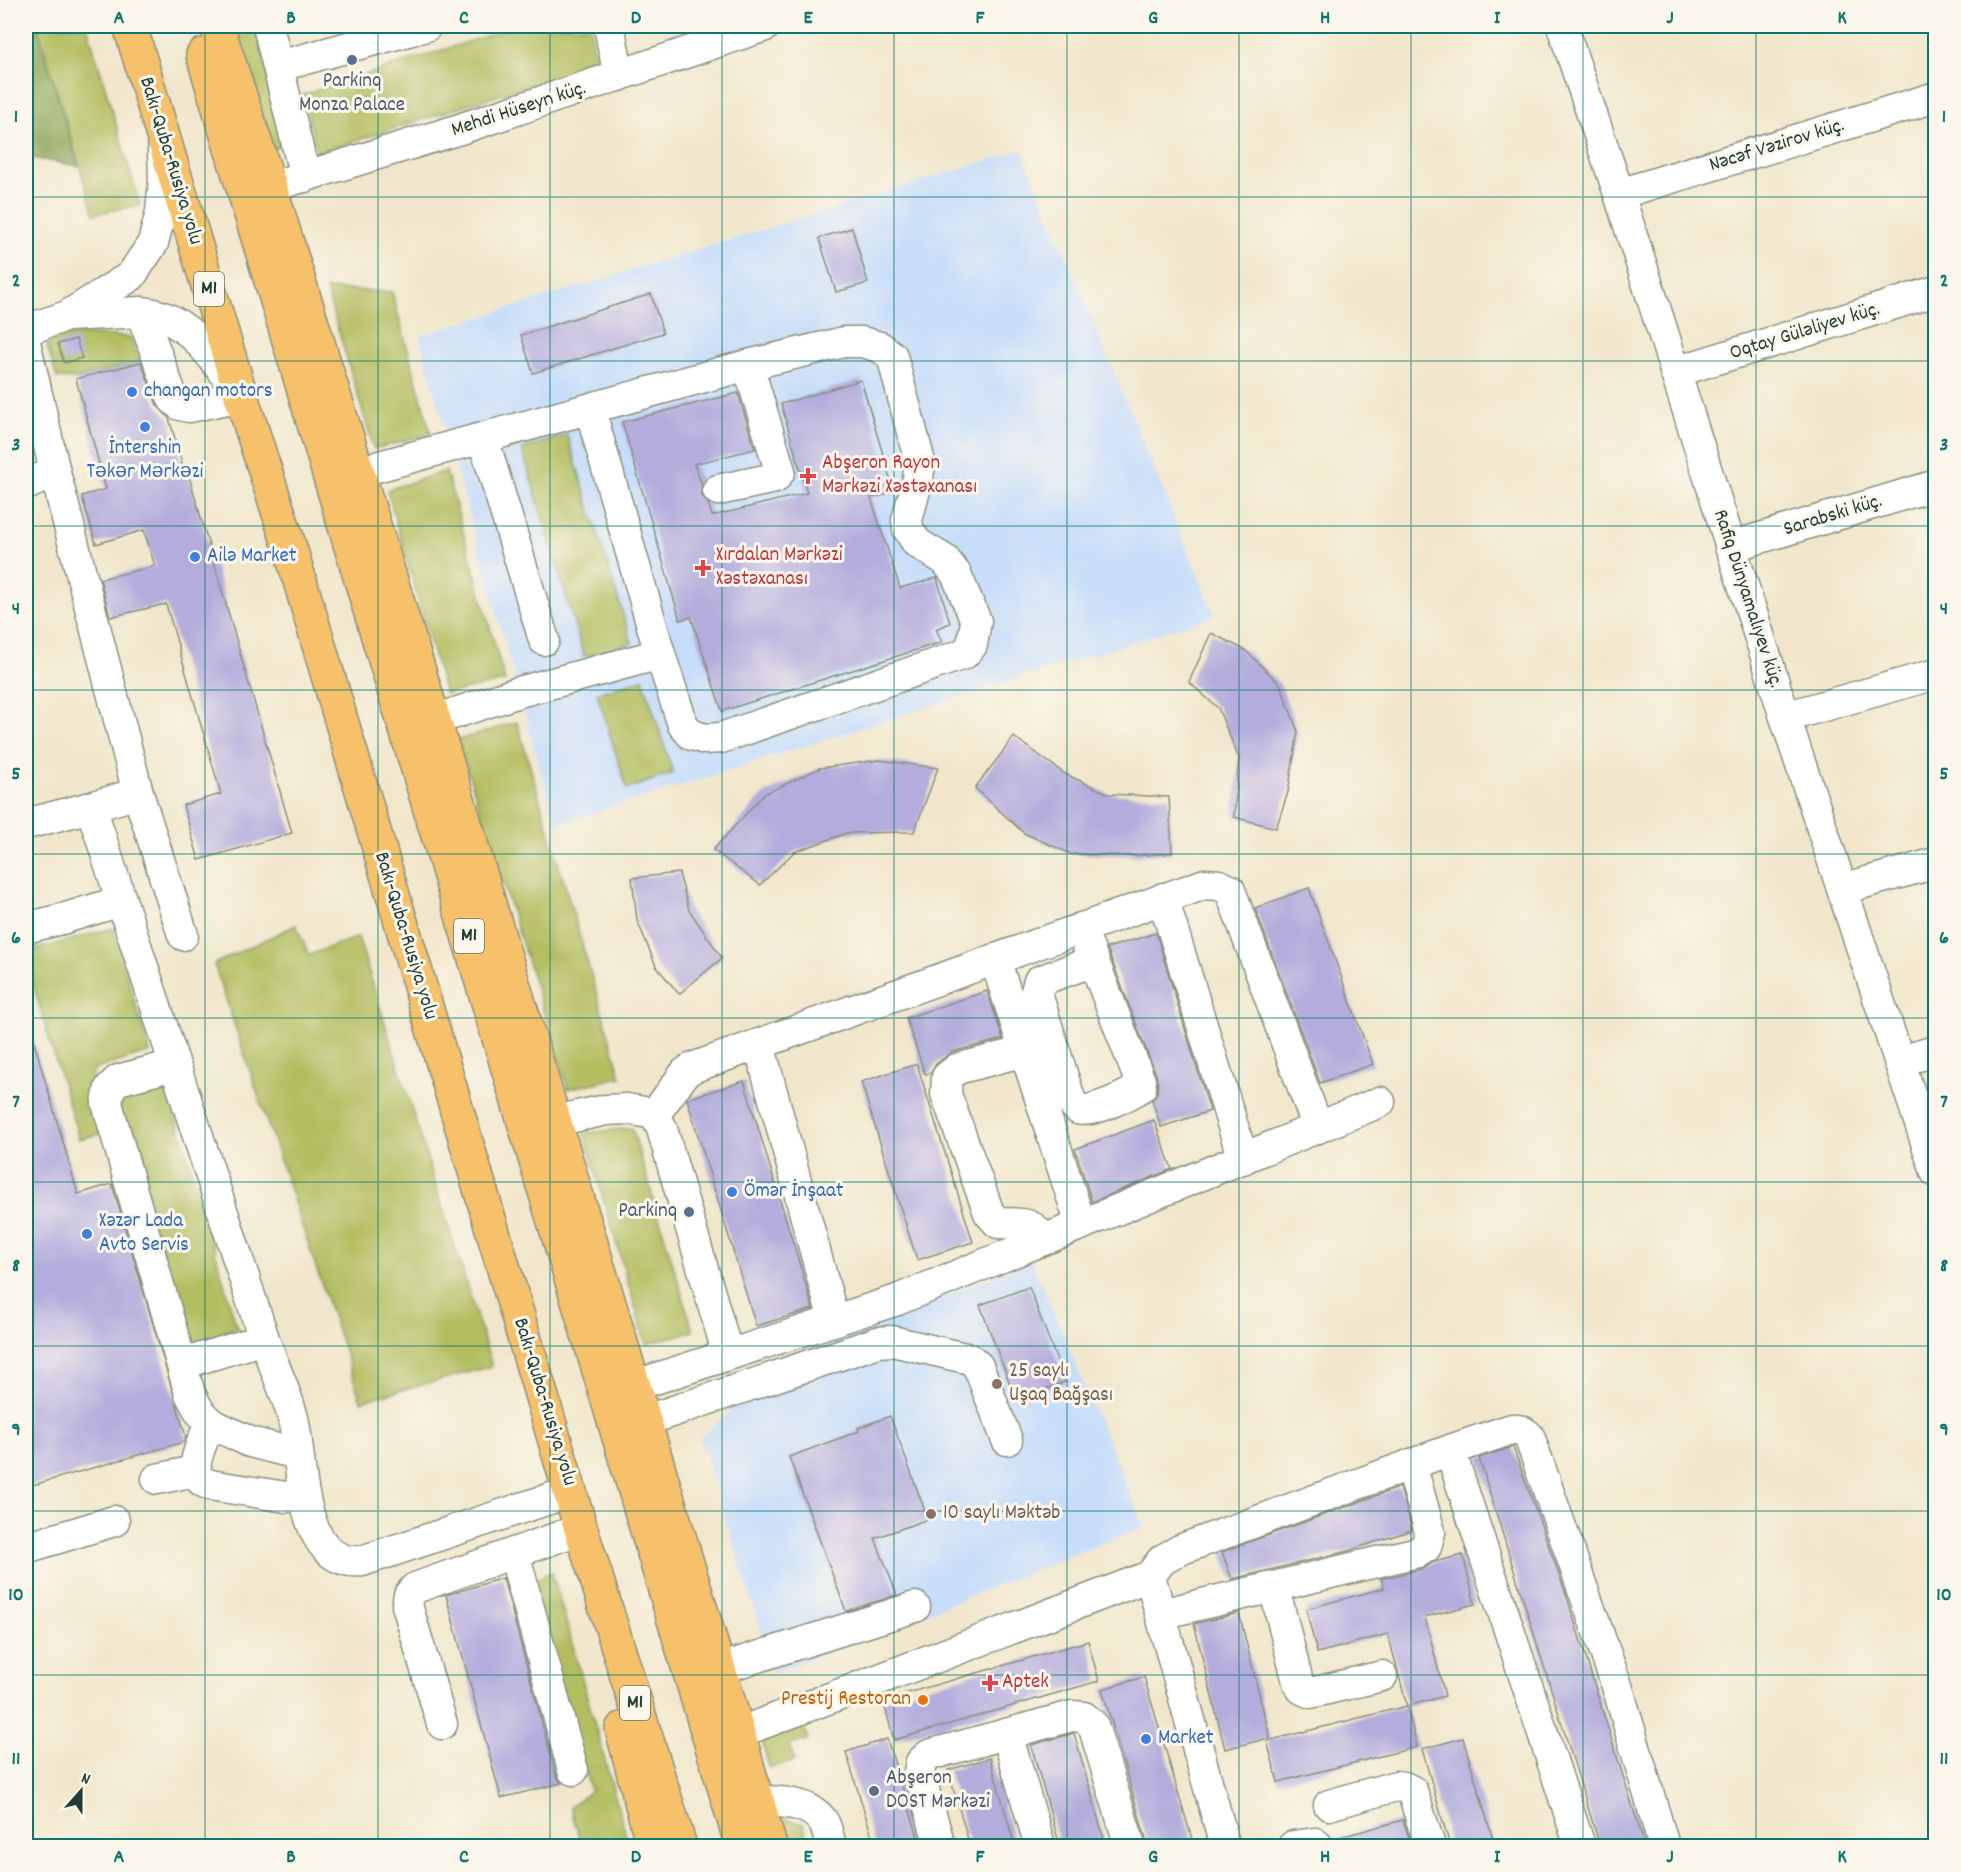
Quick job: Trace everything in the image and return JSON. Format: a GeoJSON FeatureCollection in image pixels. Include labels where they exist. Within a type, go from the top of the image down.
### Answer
{"type":"FeatureCollection","features":[{"type":"Feature","properties":{"kind":"highway","name":"Bakı-Quba-Rusiya yolu"},"geometry":{"type":"LineString","coordinates":[[130,26],[241,396],[291,551],[570,1492],[680,1846]]}},
{"type":"Feature","properties":{"kind":"highway","name":"M1"},"geometry":{"type":"LineString","coordinates":[[194,26],[741,1846]]}},
{"type":"Feature","properties":{"kind":"highway"},"geometry":{"type":"LineString","coordinates":[[217,26],[270,187],[434,720],[770,1846]]}},
{"type":"Feature","properties":{"kind":"highway"},"geometry":{"type":"LineString","coordinates":[[586,1544],[627,1749],[653,1846]]}},
{"type":"Feature","properties":{"kind":"street"},"geometry":{"type":"LineString","coordinates":[[268,26],[305,177]]}},
{"type":"Feature","properties":{"kind":"street"},"geometry":{"type":"LineString","coordinates":[[279,66],[426,26]]}},
{"type":"Feature","properties":{"kind":"street"},"geometry":{"type":"LineString","coordinates":[[609,26],[619,76]]}},
{"type":"Feature","properties":{"kind":"street","name":"Mehdi Hüseyn küç."},"geometry":{"type":"LineString","coordinates":[[270,187],[457,130],[765,26]]}},
{"type":"Feature","properties":{"kind":"street","name":"Rafiq Dünyamalıyev küç."},"geometry":{"type":"LineString","coordinates":[[1562,26],[1619,194],[1730,547],[1935,1172]]}},
{"type":"Feature","properties":{"kind":"street","name":"Nəcəf Vəzirov küç."},"geometry":{"type":"LineString","coordinates":[[1619,194],[1935,97]]}},
{"type":"Feature","properties":{"kind":"street"},"geometry":{"type":"LineString","coordinates":[[26,330],[67,316],[131,276],[153,243],[161,212],[163,136]]}},
{"type":"Feature","properties":{"kind":"street","name":"Oqtay Güləliyev küç."},"geometry":{"type":"LineString","coordinates":[[1675,372],[1935,291]]}},
{"type":"Feature","properties":{"kind":"street"},"geometry":{"type":"LineString","coordinates":[[67,316],[141,312],[170,320],[193,334],[241,396],[189,407],[180,405],[173,399],[141,312]]}},
{"type":"Feature","properties":{"kind":"street"},"geometry":{"type":"LineString","coordinates":[[358,472],[748,365],[844,342],[862,342],[880,347],[892,356],[920,462],[907,520],[908,529],[917,543],[945,560],[956,574],[976,621],[972,645],[964,654],[721,738],[705,739],[692,735],[683,725],[660,654],[590,409]]}},
{"type":"Feature","properties":{"kind":"street"},"geometry":{"type":"LineString","coordinates":[[26,346],[55,472],[138,793],[183,935]]}},
{"type":"Feature","properties":{"kind":"street"},"geometry":{"type":"LineString","coordinates":[[718,490],[775,478],[780,471],[748,365]]}},
{"type":"Feature","properties":{"kind":"street"},"geometry":{"type":"LineString","coordinates":[[483,438],[544,640]]}},
{"type":"Feature","properties":{"kind":"street"},"geometry":{"type":"LineString","coordinates":[[26,484],[55,472]]}},
{"type":"Feature","properties":{"kind":"street","name":"Sarabski küç."},"geometry":{"type":"LineString","coordinates":[[1730,547],[1935,485]]}},
{"type":"Feature","properties":{"kind":"street"},"geometry":{"type":"LineString","coordinates":[[434,720],[519,692],[660,654]]}},
{"type":"Feature","properties":{"kind":"street"},"geometry":{"type":"LineString","coordinates":[[1785,717],[1935,674]]}},
{"type":"Feature","properties":{"kind":"street"},"geometry":{"type":"LineString","coordinates":[[26,825],[138,793]]}},
{"type":"Feature","properties":{"kind":"street"},"geometry":{"type":"LineString","coordinates":[[91,807],[264,1339],[293,1418],[303,1496],[325,1546],[335,1557],[350,1562],[362,1561],[570,1492]]}},
{"type":"Feature","properties":{"kind":"street"},"geometry":{"type":"LineString","coordinates":[[1842,889],[1935,863]]}},
{"type":"Feature","properties":{"kind":"street"},"geometry":{"type":"LineString","coordinates":[[655,1114],[685,1073],[692,1068],[1205,884],[1219,885],[1230,890],[1318,1128]]}},
{"type":"Feature","properties":{"kind":"street"},"geometry":{"type":"LineString","coordinates":[[1163,898],[1243,1159]]}},
{"type":"Feature","properties":{"kind":"street"},"geometry":{"type":"LineString","coordinates":[[26,928],[121,901]]}},
{"type":"Feature","properties":{"kind":"street"},"geometry":{"type":"LineString","coordinates":[[1081,928],[1094,961],[1140,1081],[1141,1087],[1131,1095],[1087,1110],[1078,1109],[1071,1102],[1036,991],[1039,981],[1094,961]]}},
{"type":"Feature","properties":{"kind":"street"},"geometry":{"type":"LineString","coordinates":[[995,959],[1081,1225]]}},
{"type":"Feature","properties":{"kind":"street"},"geometry":{"type":"LineString","coordinates":[[759,1044],[834,1321]]}},
{"type":"Feature","properties":{"kind":"street"},"geometry":{"type":"LineString","coordinates":[[1025,1051],[957,1069],[947,1077],[946,1094],[989,1213],[999,1223],[1028,1224],[1037,1228],[1043,1240]]}},
{"type":"Feature","properties":{"kind":"street"},"geometry":{"type":"LineString","coordinates":[[1899,1061],[1935,1051]]}},
{"type":"Feature","properties":{"kind":"street"},"geometry":{"type":"LineString","coordinates":[[174,1065],[118,1080],[110,1088],[107,1103],[190,1394],[210,1424],[250,1442],[297,1454]]}},
{"type":"Feature","properties":{"kind":"street"},"geometry":{"type":"LineString","coordinates":[[633,1386],[897,1300],[1380,1102]]}},
{"type":"Feature","properties":{"kind":"street"},"geometry":{"type":"LineString","coordinates":[[554,1121],[606,1110],[627,1109],[655,1114]]}},
{"type":"Feature","properties":{"kind":"street"},"geometry":{"type":"LineString","coordinates":[[655,1114],[662,1128],[728,1356]]}},
{"type":"Feature","properties":{"kind":"street"},"geometry":{"type":"LineString","coordinates":[[182,1364],[264,1339]]}},
{"type":"Feature","properties":{"kind":"street"},"geometry":{"type":"LineString","coordinates":[[644,1421],[878,1342],[892,1341],[970,1359],[978,1365],[1007,1440]]}},
{"type":"Feature","properties":{"kind":"street"},"geometry":{"type":"LineString","coordinates":[[210,1424],[198,1453],[195,1471],[200,1480],[210,1485],[286,1497],[303,1496]]}},
{"type":"Feature","properties":{"kind":"street"},"geometry":{"type":"LineString","coordinates":[[738,1733],[1150,1576],[1162,1560],[1182,1549],[1512,1429],[1522,1431],[1529,1436],[1617,1686],[1664,1846]]}},
{"type":"Feature","properties":{"kind":"street"},"geometry":{"type":"LineString","coordinates":[[1450,1450],[1580,1846]]}},
{"type":"Feature","properties":{"kind":"street"},"geometry":{"type":"LineString","coordinates":[[1161,1614],[1419,1552],[1426,1547],[1430,1532],[1411,1464]]}},
{"type":"Feature","properties":{"kind":"street"},"geometry":{"type":"LineString","coordinates":[[157,1479],[195,1471]]}},
{"type":"Feature","properties":{"kind":"street"},"geometry":{"type":"LineString","coordinates":[[26,1548],[114,1521]]}},
{"type":"Feature","properties":{"kind":"street"},"geometry":{"type":"LineString","coordinates":[[442,1724],[407,1605],[409,1595],[415,1588],[514,1553],[586,1544]]}},
{"type":"Feature","properties":{"kind":"street"},"geometry":{"type":"LineString","coordinates":[[514,1553],[573,1770]]}},
{"type":"Feature","properties":{"kind":"street"},"geometry":{"type":"LineString","coordinates":[[1150,1576],[1225,1846]]}},
{"type":"Feature","properties":{"kind":"street"},"geometry":{"type":"LineString","coordinates":[[1274,1587],[1298,1682],[1302,1689],[1311,1692],[1382,1676]]}},
{"type":"Feature","properties":{"kind":"street"},"geometry":{"type":"LineString","coordinates":[[718,1669],[915,1607]]}},
{"type":"Feature","properties":{"kind":"street"},"geometry":{"type":"LineString","coordinates":[[940,1846],[919,1772],[921,1762],[929,1755],[1072,1716],[1084,1717],[1093,1725],[1130,1846]]}},
{"type":"Feature","properties":{"kind":"street"},"geometry":{"type":"LineString","coordinates":[[1007,1734],[1040,1846]]}},
{"type":"Feature","properties":{"kind":"street"},"geometry":{"type":"LineString","coordinates":[[1329,1805],[1396,1786],[1404,1787],[1412,1791],[1430,1846]]}},
{"type":"Feature","properties":{"kind":"street"},"geometry":{"type":"LineString","coordinates":[[756,1800],[797,1805],[814,1812],[824,1823],[831,1846]]}},
{"type":"Feature","properties":{"kind":"street"},"geometry":{"type":"LineString","coordinates":[[1293,1846],[1306,1843],[1314,1843],[1318,1846]]}},
{"type":"Feature","properties":{"kind":"shaded area","name":"Abşeron Rayon Mərkəzi Xəstəxanası"},"geometry":{"type":"Polygon","coordinates":[[[1022,150],[1215,616],[556,825],[419,336],[1022,150]]]}},
{"type":"Feature","properties":{"kind":"shaded area","name":"10 saylı Məktəb"},"geometry":{"type":"Polygon","coordinates":[[[1032,1261],[1144,1527],[775,1673],[700,1438],[739,1404],[730,1378],[1032,1261]]]}},
{"type":"Feature","properties":{"kind":"green space"},"geometry":{"type":"Polygon","coordinates":[[[26,26],[37,26],[78,166],[26,157],[26,26]]]}},
{"type":"Feature","properties":{"kind":"green space"},"geometry":{"type":"Polygon","coordinates":[[[37,26],[87,26],[140,205],[94,214],[37,26]]]}},
{"type":"Feature","properties":{"kind":"green space"},"geometry":{"type":"Polygon","coordinates":[[[231,26],[255,26],[287,144],[270,150],[231,26]]]}},
{"type":"Feature","properties":{"kind":"green space"},"geometry":{"type":"Polygon","coordinates":[[[517,26],[590,26],[597,64],[317,153],[303,95],[517,26]]]}},
{"type":"Feature","properties":{"kind":"green space"},"geometry":{"type":"Polygon","coordinates":[[[326,289],[392,292],[431,434],[374,449],[326,289]]]}},
{"type":"Feature","properties":{"kind":"green space"},"geometry":{"type":"Polygon","coordinates":[[[79,334],[130,337],[141,362],[76,379],[57,378],[47,346],[52,339],[79,334]]]}},
{"type":"Feature","properties":{"kind":"green space"},"geometry":{"type":"Polygon","coordinates":[[[567,435],[632,643],[584,656],[522,449],[567,435]]]}},
{"type":"Feature","properties":{"kind":"green space"},"geometry":{"type":"Polygon","coordinates":[[[446,471],[505,681],[445,694],[387,490],[446,471]]]}},
{"type":"Feature","properties":{"kind":"green space"},"geometry":{"type":"Polygon","coordinates":[[[643,679],[673,773],[627,789],[597,693],[643,679]]]}},
{"type":"Feature","properties":{"kind":"green space"},"geometry":{"type":"Polygon","coordinates":[[[517,722],[621,1077],[568,1089],[458,740],[517,722]]]}},
{"type":"Feature","properties":{"kind":"green space"},"geometry":{"type":"Polygon","coordinates":[[[296,925],[309,955],[358,937],[492,1366],[361,1401],[214,964],[296,925]]]}},
{"type":"Feature","properties":{"kind":"green space"},"geometry":{"type":"Polygon","coordinates":[[[113,928],[150,1052],[92,1070],[105,1133],[79,1139],[26,961],[26,952],[113,928]]]}},
{"type":"Feature","properties":{"kind":"green space"},"geometry":{"type":"Polygon","coordinates":[[[166,1082],[237,1328],[191,1343],[116,1106],[127,1093],[166,1082]]]}},
{"type":"Feature","properties":{"kind":"green space"},"geometry":{"type":"Polygon","coordinates":[[[632,1128],[693,1331],[646,1344],[584,1133],[632,1128]]]}},
{"type":"Feature","properties":{"kind":"green space"},"geometry":{"type":"Polygon","coordinates":[[[552,1572],[629,1846],[582,1846],[570,1807],[591,1791],[528,1582],[552,1572]]]}},
{"type":"Feature","properties":{"kind":"green space"},"geometry":{"type":"Polygon","coordinates":[[[804,1726],[808,1740],[790,1745],[794,1761],[769,1768],[761,1737],[804,1726]]]}},
{"type":"Feature","properties":{"kind":"green space"},"geometry":{"type":"Polygon","coordinates":[[[778,1816],[803,1824],[810,1846],[787,1846],[778,1816]]]}},
{"type":"Feature","properties":{"kind":"building"},"geometry":{"type":"Polygon","coordinates":[[[852,228],[868,283],[836,292],[819,238],[852,228]]]}},
{"type":"Feature","properties":{"kind":"building"},"geometry":{"type":"Polygon","coordinates":[[[651,294],[663,333],[533,373],[521,335],[651,294]]]}},
{"type":"Feature","properties":{"kind":"building"},"geometry":{"type":"Polygon","coordinates":[[[76,339],[82,358],[64,363],[58,344],[76,339]]]}},
{"type":"Feature","properties":{"kind":"building"},"geometry":{"type":"Polygon","coordinates":[[[141,362],[157,405],[169,418],[183,467],[186,466],[292,833],[199,860],[183,805],[221,794],[166,604],[110,617],[100,579],[155,566],[144,530],[96,544],[82,496],[106,489],[76,379],[141,362]]]}},
{"type":"Feature","properties":{"kind":"building"},"geometry":{"type":"Polygon","coordinates":[[[861,380],[894,492],[871,498],[900,588],[937,578],[950,623],[936,629],[942,642],[722,711],[691,617],[680,620],[622,422],[738,393],[755,449],[694,464],[702,485],[701,494],[708,503],[712,516],[807,493],[781,404],[861,380]]]}},
{"type":"Feature","properties":{"kind":"building"},"geometry":{"type":"Polygon","coordinates":[[[1211,633],[1245,650],[1280,684],[1298,732],[1288,792],[1276,828],[1234,817],[1239,758],[1218,708],[1189,682],[1211,633]]]}},
{"type":"Feature","properties":{"kind":"building"},"geometry":{"type":"Polygon","coordinates":[[[1014,737],[1065,774],[1109,794],[1169,797],[1172,853],[1135,856],[1071,854],[1024,833],[975,788],[1014,737]]]}},
{"type":"Feature","properties":{"kind":"building"},"geometry":{"type":"Polygon","coordinates":[[[879,760],[938,768],[914,832],[847,833],[794,852],[760,885],[713,850],[764,794],[820,768],[879,760]]]}},
{"type":"Feature","properties":{"kind":"building"},"geometry":{"type":"Polygon","coordinates":[[[679,873],[689,910],[722,958],[679,994],[656,966],[637,920],[632,878],[679,873]]]}},
{"type":"Feature","properties":{"kind":"building"},"geometry":{"type":"Polygon","coordinates":[[[1309,888],[1373,1064],[1320,1083],[1255,908],[1309,888]]]}},
{"type":"Feature","properties":{"kind":"building"},"geometry":{"type":"Polygon","coordinates":[[[1156,933],[1210,1111],[1161,1127],[1152,1100],[1157,1093],[1156,1075],[1107,948],[1156,933]]]}},
{"type":"Feature","properties":{"kind":"building"},"geometry":{"type":"Polygon","coordinates":[[[987,991],[1003,1039],[952,1052],[936,1064],[931,1073],[925,1074],[906,1018],[987,991]]]}},
{"type":"Feature","properties":{"kind":"building"},"geometry":{"type":"Polygon","coordinates":[[[30,1028],[78,1194],[112,1184],[186,1437],[184,1442],[26,1487],[26,1029],[30,1028]]]}},
{"type":"Feature","properties":{"kind":"building"},"geometry":{"type":"Polygon","coordinates":[[[917,1064],[973,1242],[917,1260],[861,1082],[917,1064]]]}},
{"type":"Feature","properties":{"kind":"building"},"geometry":{"type":"Polygon","coordinates":[[[744,1081],[813,1309],[756,1326],[687,1099],[744,1081]]]}},
{"type":"Feature","properties":{"kind":"building"},"geometry":{"type":"Polygon","coordinates":[[[1154,1120],[1172,1169],[1092,1202],[1075,1149],[1154,1120]]]}},
{"type":"Feature","properties":{"kind":"building"},"geometry":{"type":"Polygon","coordinates":[[[1029,1287],[1065,1382],[1016,1400],[980,1305],[1029,1287]]]}},
{"type":"Feature","properties":{"kind":"building"},"geometry":{"type":"Polygon","coordinates":[[[890,1416],[928,1519],[875,1538],[897,1595],[846,1611],[789,1457],[859,1431],[858,1428],[890,1416]]]}},
{"type":"Feature","properties":{"kind":"building"},"geometry":{"type":"Polygon","coordinates":[[[1513,1447],[1566,1594],[1645,1846],[1600,1846],[1479,1458],[1513,1447]]]}},
{"type":"Feature","properties":{"kind":"building"},"geometry":{"type":"Polygon","coordinates":[[[1400,1487],[1412,1530],[1348,1551],[1232,1579],[1222,1552],[1400,1487]]]}},
{"type":"Feature","properties":{"kind":"building"},"geometry":{"type":"Polygon","coordinates":[[[1463,1555],[1475,1604],[1425,1617],[1445,1696],[1407,1706],[1388,1634],[1317,1653],[1306,1609],[1384,1588],[1381,1579],[1422,1569],[1434,1562],[1463,1555]]]}},
{"type":"Feature","properties":{"kind":"building"},"geometry":{"type":"Polygon","coordinates":[[[503,1578],[556,1775],[561,1783],[501,1798],[446,1595],[503,1578]]]}},
{"type":"Feature","properties":{"kind":"building"},"geometry":{"type":"Polygon","coordinates":[[[1239,1613],[1270,1738],[1225,1749],[1194,1624],[1239,1613]]]}},
{"type":"Feature","properties":{"kind":"building"},"geometry":{"type":"Polygon","coordinates":[[[1088,1641],[1099,1681],[894,1740],[883,1700],[1088,1641]]]}},
{"type":"Feature","properties":{"kind":"building"},"geometry":{"type":"Polygon","coordinates":[[[1144,1677],[1194,1846],[1148,1846],[1102,1689],[1144,1677]]]}},
{"type":"Feature","properties":{"kind":"building"},"geometry":{"type":"Polygon","coordinates":[[[1407,1706],[1417,1747],[1278,1782],[1267,1741],[1407,1706]]]}},
{"type":"Feature","properties":{"kind":"building"},"geometry":{"type":"Polygon","coordinates":[[[1074,1733],[1106,1846],[1060,1846],[1031,1745],[1074,1733]]]}},
{"type":"Feature","properties":{"kind":"building"},"geometry":{"type":"Polygon","coordinates":[[[1463,1738],[1495,1846],[1450,1846],[1422,1749],[1463,1738]]]}},
{"type":"Feature","properties":{"kind":"building"},"geometry":{"type":"Polygon","coordinates":[[[887,1739],[921,1846],[875,1846],[846,1752],[887,1739]]]}},
{"type":"Feature","properties":{"kind":"building"},"geometry":{"type":"Polygon","coordinates":[[[990,1758],[1015,1846],[970,1846],[948,1770],[990,1758]]]}},
{"type":"Feature","properties":{"kind":"building"},"geometry":{"type":"Polygon","coordinates":[[[1403,1820],[1412,1846],[1335,1846],[1333,1839],[1403,1820]]]}},
{"type":"Feature","properties":{"kind":"place","name":"Parkinq Monza Palace"},"geometry":{"type":"Point","coordinates":[352,60]}},
{"type":"Feature","properties":{"kind":"place","name":"changan motors"},"geometry":{"type":"Point","coordinates":[132,392]}},
{"type":"Feature","properties":{"kind":"place","name":"İntershin Tәkәr Mәrkәzi"},"geometry":{"type":"Point","coordinates":[145,427]}},
{"type":"Feature","properties":{"kind":"place","name":"Abşeron Rayon Mərkəzi Xəstəxanası"},"geometry":{"type":"Point","coordinates":[808,476]}},
{"type":"Feature","properties":{"kind":"place","name":"Ailə Market"},"geometry":{"type":"Point","coordinates":[195,557]}},
{"type":"Feature","properties":{"kind":"place","name":"Xırdalan Mərkəzi Xəstəxanası"},"geometry":{"type":"Point","coordinates":[703,568]}},
{"type":"Feature","properties":{"kind":"place","name":"Ömər İnşaat"},"geometry":{"type":"Point","coordinates":[732,1192]}},
{"type":"Feature","properties":{"kind":"place","name":"Parkinq"},"geometry":{"type":"Point","coordinates":[689,1212]}},
{"type":"Feature","properties":{"kind":"place","name":"Xəzər Lada Avto Servis"},"geometry":{"type":"Point","coordinates":[87,1234]}},
{"type":"Feature","properties":{"kind":"place","name":"25 saylı Uşaq Bağşası"},"geometry":{"type":"Point","coordinates":[997,1384]}},
{"type":"Feature","properties":{"kind":"place","name":"10 saylı Məktəb"},"geometry":{"type":"Point","coordinates":[931,1514]}},
{"type":"Feature","properties":{"kind":"place","name":"Aptek"},"geometry":{"type":"Point","coordinates":[990,1683]}},
{"type":"Feature","properties":{"kind":"place","name":"Prestij Restoran"},"geometry":{"type":"Point","coordinates":[923,1700]}},
{"type":"Feature","properties":{"kind":"place","name":"Market"},"geometry":{"type":"Point","coordinates":[1146,1739]}},
{"type":"Feature","properties":{"kind":"place","name":"Abşeron DOST Mərkəzi"},"geometry":{"type":"Point","coordinates":[874,1791]}}]}
